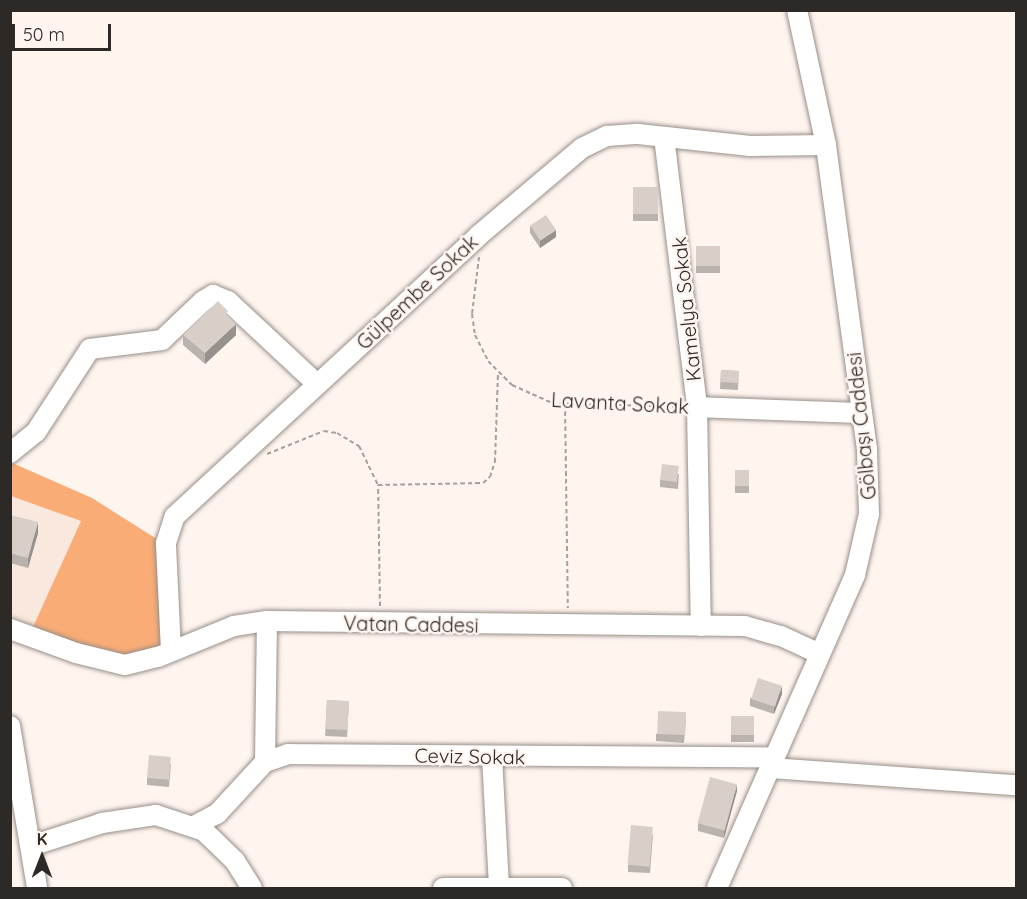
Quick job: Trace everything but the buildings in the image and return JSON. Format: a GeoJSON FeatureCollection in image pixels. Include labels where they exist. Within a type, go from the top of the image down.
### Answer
{"type":"FeatureCollection","features":[{"type":"Feature","properties":{"kind":"street","name":"Gölbaşı Caddesi"},"geometry":{"type":"LineString","coordinates":[[717,888],[855,575],[864,543],[871,490],[826,146],[797,10]]}},
{"type":"Feature","properties":{"kind":"street","name":"Gülpembe Sokak"},"geometry":{"type":"LineString","coordinates":[[171,651],[166,543],[169,526],[188,501],[542,179],[596,140],[620,134],[750,146],[826,146]]}},
{"type":"Feature","properties":{"kind":"street","name":"Kamelya Sokak"},"geometry":{"type":"LineString","coordinates":[[664,137],[697,407],[701,626]]}},
{"type":"Feature","properties":{"kind":"street"},"geometry":{"type":"LineString","coordinates":[[10,453],[36,432],[90,349],[162,340],[203,300],[220,297],[317,384]]}},
{"type":"Feature","properties":{"kind":"street","name":"Lavanta Sokak"},"geometry":{"type":"LineString","coordinates":[[697,407],[862,413]]}},
{"type":"Feature","properties":{"kind":"street"},"geometry":{"type":"LineString","coordinates":[[194,826],[217,814],[265,762],[267,621]]}},
{"type":"Feature","properties":{"kind":"street","name":"Vatan Caddesi"},"geometry":{"type":"LineString","coordinates":[[10,628],[76,653],[125,665],[171,651],[234,626],[267,621],[701,626],[762,629],[820,654]]}},
{"type":"Feature","properties":{"kind":"street"},"geometry":{"type":"LineString","coordinates":[[10,726],[37,888]]}},
{"type":"Feature","properties":{"kind":"street","name":"Ceviz Sokak"},"geometry":{"type":"LineString","coordinates":[[265,762],[307,752],[772,762],[1017,785]]}},
{"type":"Feature","properties":{"kind":"street"},"geometry":{"type":"LineString","coordinates":[[492,757],[499,888]]}},
{"type":"Feature","properties":{"kind":"street"},"geometry":{"type":"LineString","coordinates":[[31,846],[141,814],[194,826],[235,861],[252,888]]}},
{"type":"Feature","properties":{"kind":"street"},"geometry":{"type":"LineString","coordinates":[[442,888],[562,888]]}},
{"type":"Feature","properties":{"kind":"path","name":"Lavanta Sokak"},"geometry":{"type":"LineString","coordinates":[[483,232],[472,314],[479,349],[498,372],[531,395],[565,404],[697,407]]}},
{"type":"Feature","properties":{"kind":"path"},"geometry":{"type":"LineString","coordinates":[[378,485],[483,483],[490,477],[495,462],[498,372]]}},
{"type":"Feature","properties":{"kind":"path"},"geometry":{"type":"LineString","coordinates":[[565,404],[569,626]]}},
{"type":"Feature","properties":{"kind":"path"},"geometry":{"type":"LineString","coordinates":[[261,457],[324,431],[336,433],[359,446],[378,485],[381,624]]}},
{"type":"Feature","properties":{"kind":"shaded area"},"geometry":{"type":"Polygon","coordinates":[[[10,462],[92,498],[33,627],[11,616],[10,462]]]}},
{"type":"Feature","properties":{"kind":"shaded area"},"geometry":{"type":"Polygon","coordinates":[[[10,462],[92,498],[160,541],[164,642],[157,651],[136,657],[102,653],[33,627],[81,521],[11,496],[10,462]]]}}]}
